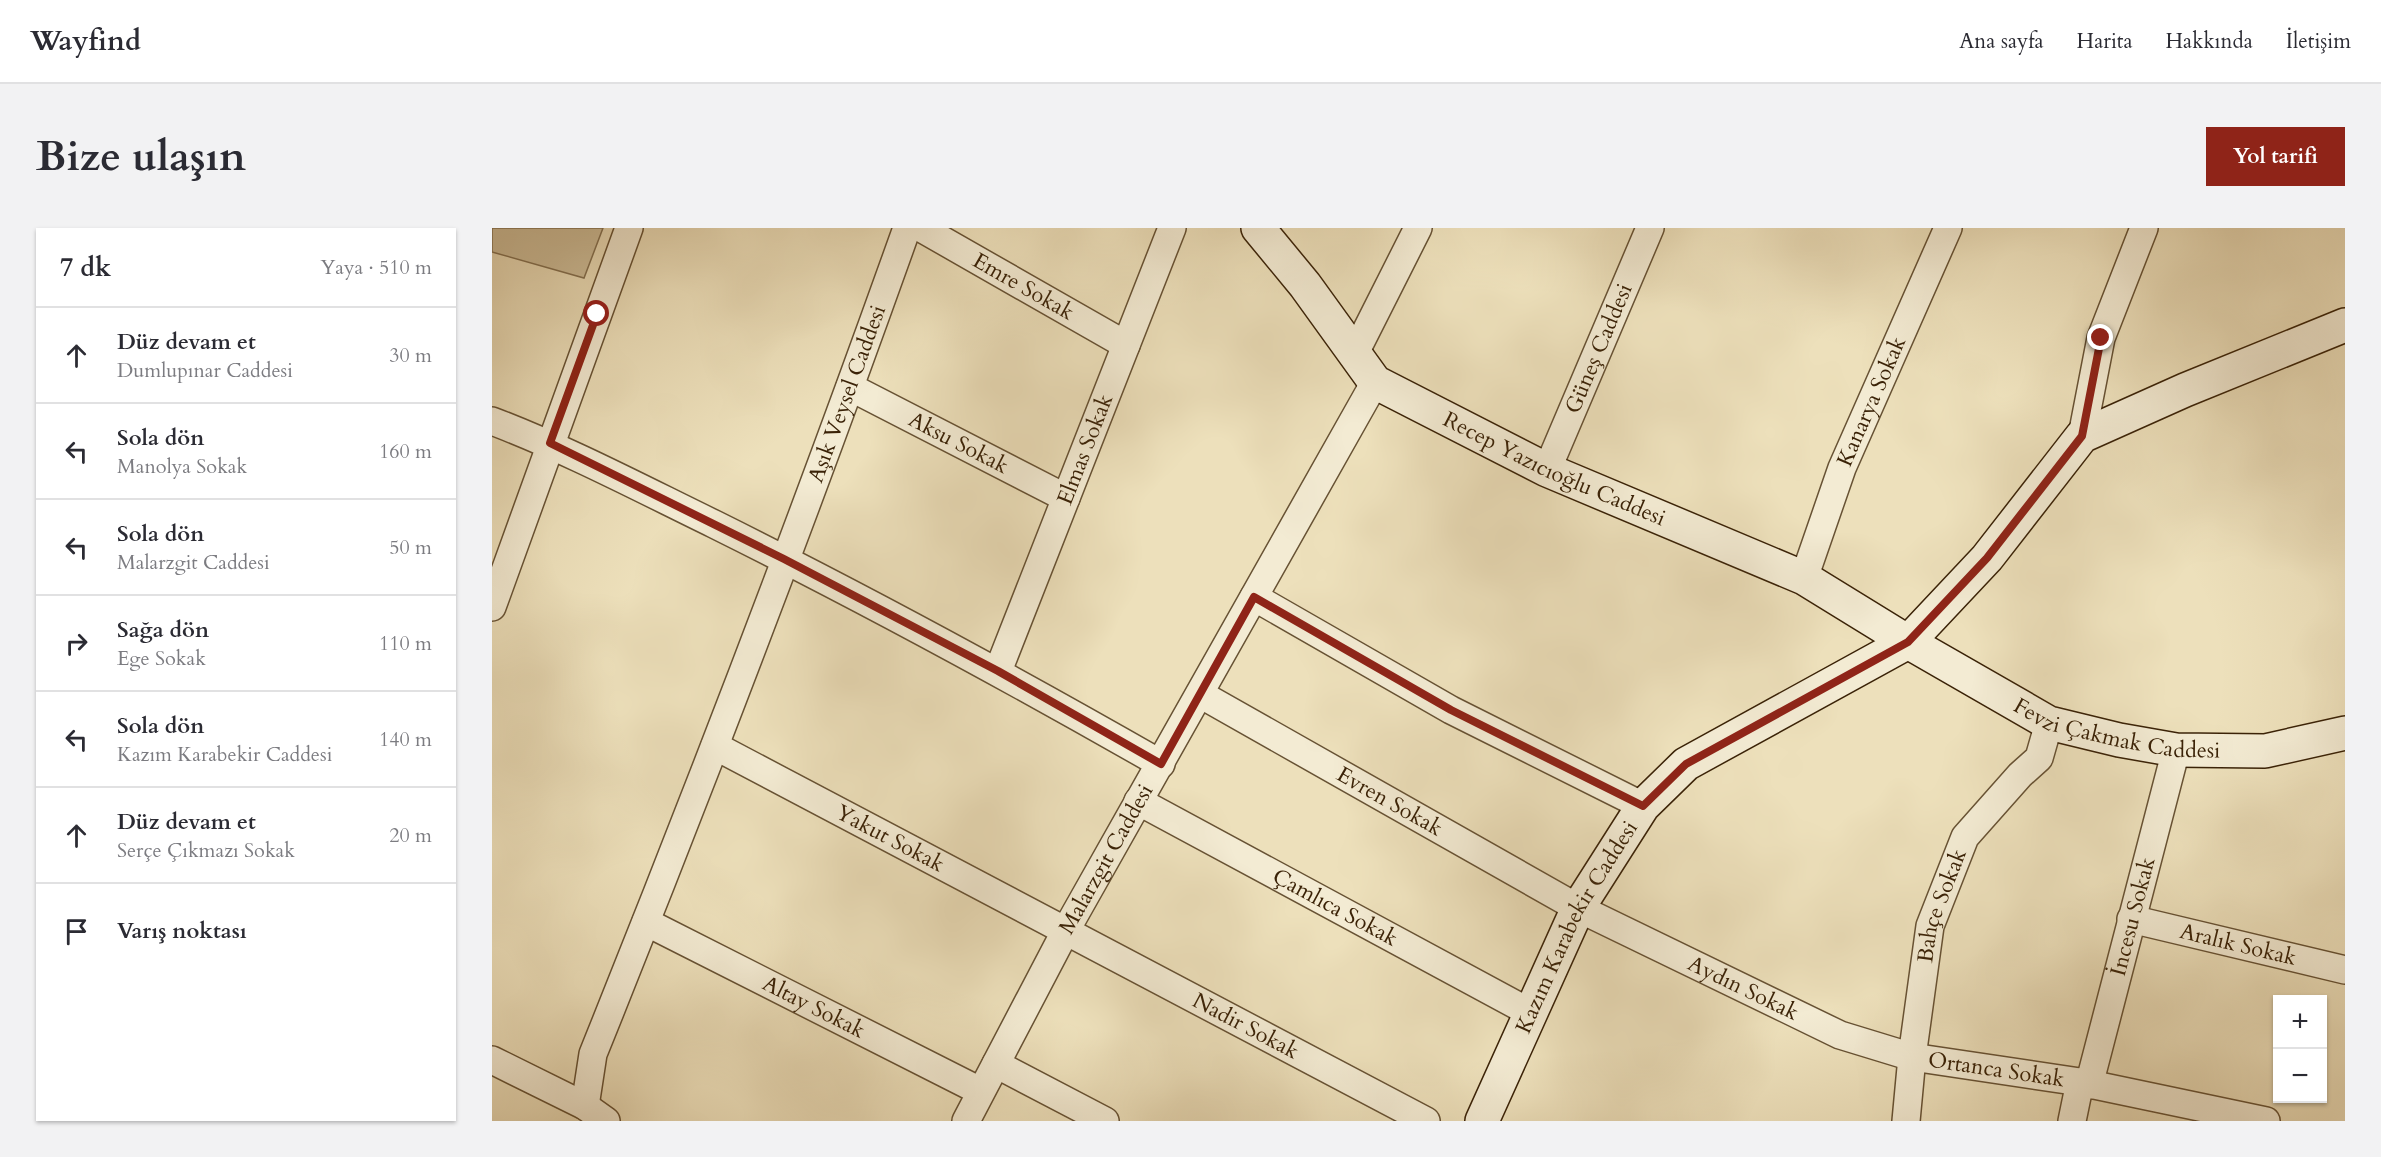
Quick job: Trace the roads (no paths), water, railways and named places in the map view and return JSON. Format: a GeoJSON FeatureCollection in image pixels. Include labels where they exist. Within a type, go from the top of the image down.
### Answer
{"type":"FeatureCollection","features":[{"type":"Feature","properties":{"kind":"street"},"geometry":{"type":"LineString","coordinates":[[492,607],[629,228]]}},
{"type":"Feature","properties":{"kind":"street","name":"Aşık Veysel Caddesi"},"geometry":{"type":"LineString","coordinates":[[595,1113],[593,1054],[715,746],[850,387],[907,228]]}},
{"type":"Feature","properties":{"kind":"street","name":"Emre Sokak"},"geometry":{"type":"LineString","coordinates":[[921,228],[1126,345]]}},
{"type":"Feature","properties":{"kind":"street","name":"Elmas Sokak"},"geometry":{"type":"LineString","coordinates":[[998,671],[1172,228]]}},
{"type":"Feature","properties":{"kind":"street","name":"Recep Yazıcıoğlu Caddesi"},"geometry":{"type":"LineString","coordinates":[[1258,228],[1305,285],[1375,382],[1547,470],[1804,578],[1908,642]]}},
{"type":"Feature","properties":{"kind":"street"},"geometry":{"type":"LineString","coordinates":[[1355,353],[1418,228]]}},
{"type":"Feature","properties":{"kind":"street","name":"Güneş Caddesi"},"geometry":{"type":"LineString","coordinates":[[1547,470],[1650,228]]}},
{"type":"Feature","properties":{"kind":"street","name":"Kanarya Sokak"},"geometry":{"type":"LineString","coordinates":[[1804,578],[1842,468],[1948,228]]}},
{"type":"Feature","properties":{"kind":"street"},"geometry":{"type":"LineString","coordinates":[[2082,436],[2101,338],[2144,228]]}},
{"type":"Feature","properties":{"kind":"street","name":"Kazım Karabekir Caddesi"},"geometry":{"type":"LineString","coordinates":[[1482,1121],[1578,908],[1643,806],[1686,764],[1908,642],[1987,558],[2082,436],[2185,390],[2345,325]]}},
{"type":"Feature","properties":{"kind":"street","name":"Malarzgit Caddesi"},"geometry":{"type":"LineString","coordinates":[[966,1121],[1066,930],[1375,382]]}},
{"type":"Feature","properties":{"kind":"street","name":"Aksu Sokak"},"geometry":{"type":"LineString","coordinates":[[850,387],[1066,498]]}},
{"type":"Feature","properties":{"kind":"street"},"geometry":{"type":"LineString","coordinates":[[492,421],[550,443],[784,559],[998,671],[1161,764]]}},
{"type":"Feature","properties":{"kind":"street"},"geometry":{"type":"LineString","coordinates":[[1254,597],[1451,710],[1643,806]]}},
{"type":"Feature","properties":{"kind":"street","name":"Fevzi Çakmak Caddesi"},"geometry":{"type":"LineString","coordinates":[[1908,642],[2049,723],[2119,740],[2176,750],[2265,751],[2345,733]]}},
{"type":"Feature","properties":{"kind":"street","name":"Evren Sokak"},"geometry":{"type":"LineString","coordinates":[[1200,694],[1578,908]]}},
{"type":"Feature","properties":{"kind":"street","name":"Bahçe Sokak"},"geometry":{"type":"LineString","coordinates":[[1906,1121],[1912,1057],[1930,926],[1965,837],[2020,775],[2039,758],[2049,723]]}},
{"type":"Feature","properties":{"kind":"street","name":"Yakut Sokak"},"geometry":{"type":"LineString","coordinates":[[715,746],[1066,930]]}},
{"type":"Feature","properties":{"kind":"street","name":"İncesu Sokak"},"geometry":{"type":"LineString","coordinates":[[2072,1121],[2085,1083],[2131,919],[2176,750]]}},
{"type":"Feature","properties":{"kind":"street","name":"Çamlıca Sokak"},"geometry":{"type":"LineString","coordinates":[[1138,801],[1530,1013]]}},
{"type":"Feature","properties":{"kind":"street","name":"Aydın Sokak"},"geometry":{"type":"LineString","coordinates":[[1578,908],[1840,1035],[1912,1057]]}},
{"type":"Feature","properties":{"kind":"street","name":"Aralık Sokak"},"geometry":{"type":"LineString","coordinates":[[2131,919],[2345,970]]}},
{"type":"Feature","properties":{"kind":"street","name":"Altay Sokak"},"geometry":{"type":"LineString","coordinates":[[646,922],[980,1091]]}},
{"type":"Feature","properties":{"kind":"street","name":"Nadir Sokak"},"geometry":{"type":"LineString","coordinates":[[1066,930],[1426,1121]]}},
{"type":"Feature","properties":{"kind":"street","name":"Ortanca Sokak"},"geometry":{"type":"LineString","coordinates":[[1912,1057],[2085,1083],[2266,1121]]}},
{"type":"Feature","properties":{"kind":"street"},"geometry":{"type":"LineString","coordinates":[[492,1060],[595,1113]]}},
{"type":"Feature","properties":{"kind":"street"},"geometry":{"type":"LineString","coordinates":[[996,1064],[1105,1121]]}}]}
